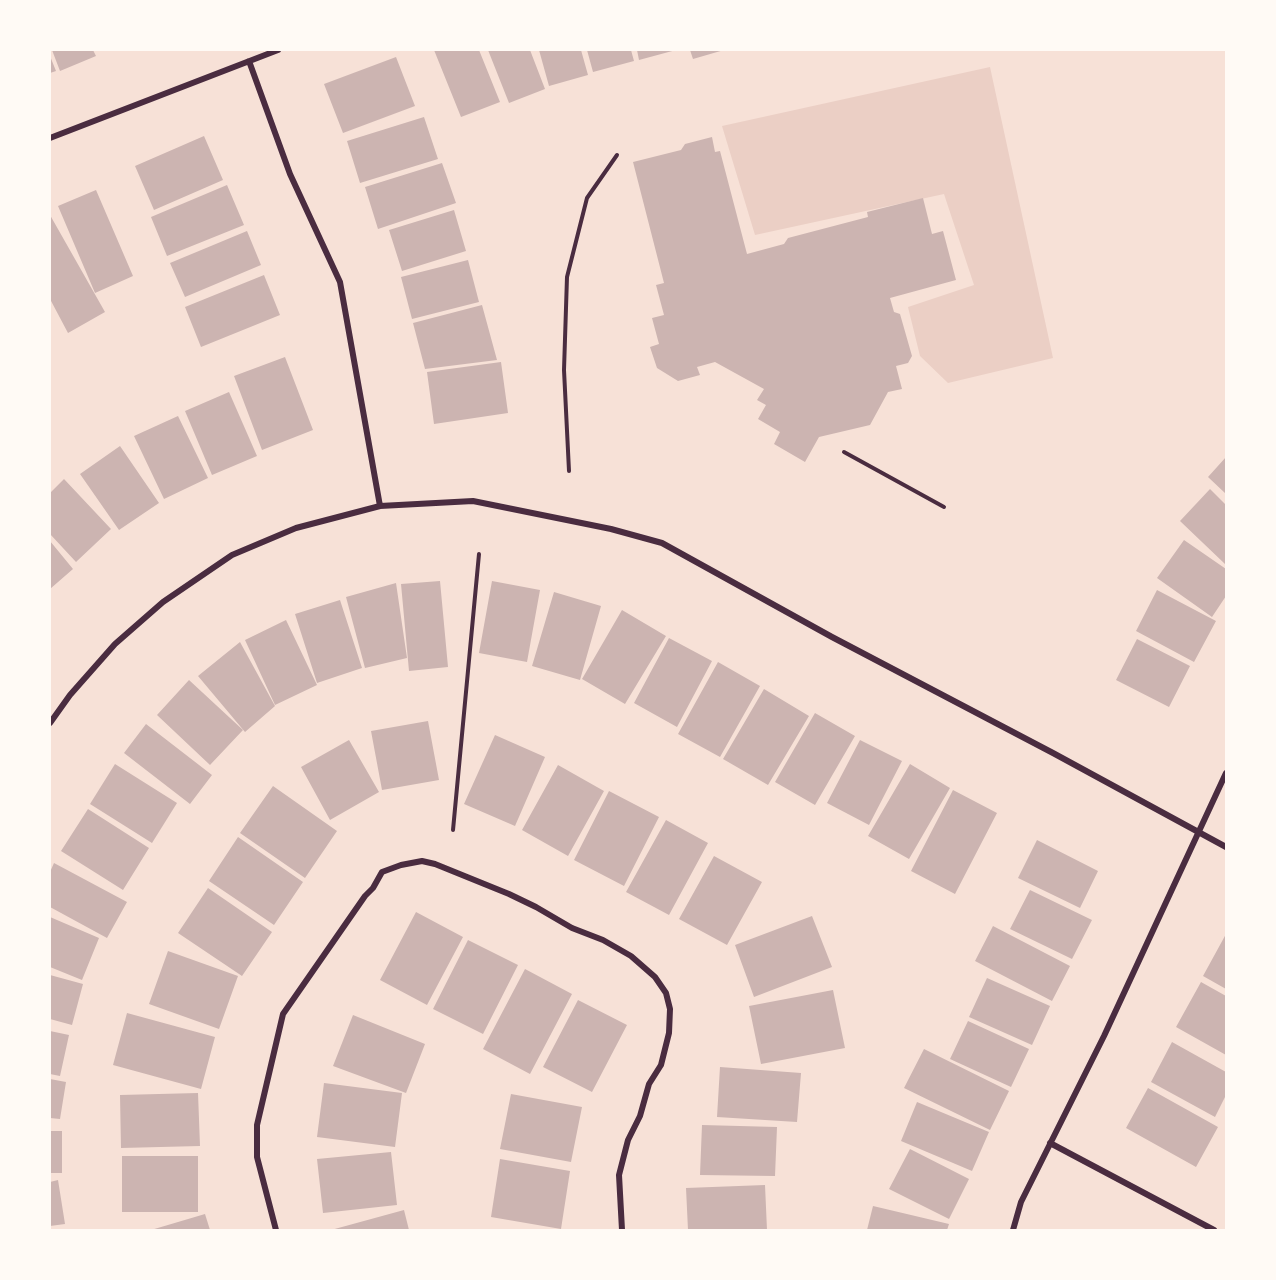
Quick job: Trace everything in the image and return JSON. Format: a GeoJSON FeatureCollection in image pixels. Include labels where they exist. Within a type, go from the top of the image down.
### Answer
{"type":"FeatureCollection","features":[{"type":"Feature","properties":{"kind":"street"},"geometry":{"type":"LineString","coordinates":[[50,138],[278,50]]}},
{"type":"Feature","properties":{"kind":"street"},"geometry":{"type":"LineString","coordinates":[[249,61],[290,174],[340,282],[380,506]]}},
{"type":"Feature","properties":{"kind":"street"},"geometry":{"type":"LineString","coordinates":[[50,723],[70,695],[114,644],[163,602],[232,555],[296,528],[380,506],[473,501],[611,529],[662,543],[832,637],[1227,847]]}},
{"type":"Feature","properties":{"kind":"street"},"geometry":{"type":"LineString","coordinates":[[1013,1230],[1021,1202],[1104,1036],[1227,773]]}},
{"type":"Feature","properties":{"kind":"street"},"geometry":{"type":"LineString","coordinates":[[276,1230],[257,1157],[257,1125],[283,1014],[382,872],[422,861],[435,864],[509,894],[572,928],[603,940],[631,956],[655,977],[666,993],[670,1009],[667,1041],[661,1065],[649,1084],[640,1116],[628,1140],[619,1175],[622,1230]]}},
{"type":"Feature","properties":{"kind":"street"},"geometry":{"type":"LineString","coordinates":[[1050,1143],[1214,1230]]}},
{"type":"Feature","properties":{"kind":"path"},"geometry":{"type":"LineString","coordinates":[[569,471],[564,370],[567,277],[587,198],[616,155]]}},
{"type":"Feature","properties":{"kind":"path"},"geometry":{"type":"LineString","coordinates":[[844,452],[944,507]]}},
{"type":"Feature","properties":{"kind":"path"},"geometry":{"type":"LineString","coordinates":[[453,830],[478,554]]}},
{"type":"Feature","properties":{"kind":"shaded area"},"geometry":{"type":"Polygon","coordinates":[[[990,67],[1053,358],[948,383],[920,356],[908,307],[974,285],[944,194],[755,235],[722,126],[990,67]]]}},
{"type":"Feature","properties":{"kind":"building"},"geometry":{"type":"Polygon","coordinates":[[[52,50],[93,50],[96,56],[60,71],[52,50]]]}},
{"type":"Feature","properties":{"kind":"building"},"geometry":{"type":"Polygon","coordinates":[[[434,50],[479,50],[500,102],[461,117],[434,50]]]}},
{"type":"Feature","properties":{"kind":"building"},"geometry":{"type":"Polygon","coordinates":[[[488,50],[530,50],[545,89],[509,103],[488,50]]]}},
{"type":"Feature","properties":{"kind":"building"},"geometry":{"type":"Polygon","coordinates":[[[539,50],[581,50],[588,75],[549,86],[539,50]]]}},
{"type":"Feature","properties":{"kind":"building"},"geometry":{"type":"Polygon","coordinates":[[[587,50],[631,50],[634,61],[593,72],[587,50]]]}},
{"type":"Feature","properties":{"kind":"building"},"geometry":{"type":"Polygon","coordinates":[[[637,50],[676,50],[639,60],[637,50]]]}},
{"type":"Feature","properties":{"kind":"building"},"geometry":{"type":"Polygon","coordinates":[[[690,50],[724,50],[693,59],[690,50]]]}},
{"type":"Feature","properties":{"kind":"building"},"geometry":{"type":"Polygon","coordinates":[[[50,56],[56,71],[50,73],[50,56]]]}},
{"type":"Feature","properties":{"kind":"building"},"geometry":{"type":"Polygon","coordinates":[[[396,57],[415,106],[343,133],[324,84],[396,57]]]}},
{"type":"Feature","properties":{"kind":"building"},"geometry":{"type":"Polygon","coordinates":[[[424,117],[438,159],[360,183],[347,141],[424,117]]]}},
{"type":"Feature","properties":{"kind":"building"},"geometry":{"type":"Polygon","coordinates":[[[204,136],[223,180],[154,210],[135,166],[204,136]]]}},
{"type":"Feature","properties":{"kind":"building"},"geometry":{"type":"Polygon","coordinates":[[[712,137],[715,152],[720,151],[747,254],[784,244],[788,238],[868,217],[867,212],[923,198],[932,234],[943,231],[956,280],[890,298],[894,312],[900,314],[912,356],[908,363],[896,366],[902,389],[888,392],[870,425],[819,437],[805,462],[774,444],[780,432],[758,419],[766,405],[757,400],[764,389],[715,362],[697,367],[700,375],[678,381],[657,368],[650,347],[659,344],[652,318],[664,315],[656,285],[664,283],[633,162],[681,150],[685,144],[712,137]]]}},
{"type":"Feature","properties":{"kind":"building"},"geometry":{"type":"Polygon","coordinates":[[[442,163],[456,203],[378,229],[365,187],[442,163]]]}},
{"type":"Feature","properties":{"kind":"building"},"geometry":{"type":"Polygon","coordinates":[[[227,185],[244,225],[167,256],[151,217],[227,185]]]}},
{"type":"Feature","properties":{"kind":"building"},"geometry":{"type":"Polygon","coordinates":[[[96,190],[133,276],[95,293],[58,206],[96,190]]]}},
{"type":"Feature","properties":{"kind":"building"},"geometry":{"type":"Polygon","coordinates":[[[454,210],[466,251],[402,271],[389,230],[454,210]]]}},
{"type":"Feature","properties":{"kind":"building"},"geometry":{"type":"Polygon","coordinates":[[[50,215],[105,312],[68,333],[50,299],[50,215]]]}},
{"type":"Feature","properties":{"kind":"building"},"geometry":{"type":"Polygon","coordinates":[[[247,231],[261,265],[185,297],[170,263],[247,231]]]}},
{"type":"Feature","properties":{"kind":"building"},"geometry":{"type":"Polygon","coordinates":[[[468,260],[479,302],[412,319],[401,277],[468,260]]]}},
{"type":"Feature","properties":{"kind":"building"},"geometry":{"type":"Polygon","coordinates":[[[264,275],[280,315],[201,347],[185,307],[264,275]]]}},
{"type":"Feature","properties":{"kind":"building"},"geometry":{"type":"Polygon","coordinates":[[[482,305],[497,360],[425,369],[413,323],[482,305]]]}},
{"type":"Feature","properties":{"kind":"building"},"geometry":{"type":"Polygon","coordinates":[[[285,357],[313,430],[262,450],[234,376],[285,357]]]}},
{"type":"Feature","properties":{"kind":"building"},"geometry":{"type":"Polygon","coordinates":[[[501,362],[508,413],[434,424],[427,372],[501,362]]]}},
{"type":"Feature","properties":{"kind":"building"},"geometry":{"type":"Polygon","coordinates":[[[229,392],[257,456],[212,475],[185,411],[229,392]]]}},
{"type":"Feature","properties":{"kind":"building"},"geometry":{"type":"Polygon","coordinates":[[[178,416],[208,478],[164,499],[134,436],[178,416]]]}},
{"type":"Feature","properties":{"kind":"building"},"geometry":{"type":"Polygon","coordinates":[[[120,446],[159,503],[119,530],[80,474],[120,446]]]}},
{"type":"Feature","properties":{"kind":"building"},"geometry":{"type":"Polygon","coordinates":[[[1226,457],[1226,494],[1208,477],[1226,457]]]}},
{"type":"Feature","properties":{"kind":"building"},"geometry":{"type":"Polygon","coordinates":[[[64,479],[111,529],[76,562],[50,534],[50,493],[64,479]]]}},
{"type":"Feature","properties":{"kind":"building"},"geometry":{"type":"Polygon","coordinates":[[[1210,489],[1226,505],[1225,564],[1180,521],[1210,489]]]}},
{"type":"Feature","properties":{"kind":"building"},"geometry":{"type":"Polygon","coordinates":[[[1184,540],[1226,569],[1226,596],[1212,617],[1157,578],[1184,540]]]}},
{"type":"Feature","properties":{"kind":"building"},"geometry":{"type":"Polygon","coordinates":[[[50,541],[73,569],[50,589],[50,541]]]}},
{"type":"Feature","properties":{"kind":"building"},"geometry":{"type":"Polygon","coordinates":[[[440,581],[448,667],[409,671],[401,584],[440,581]]]}},
{"type":"Feature","properties":{"kind":"building"},"geometry":{"type":"Polygon","coordinates":[[[492,581],[540,590],[527,662],[479,653],[492,581]]]}},
{"type":"Feature","properties":{"kind":"building"},"geometry":{"type":"Polygon","coordinates":[[[396,583],[407,658],[365,668],[346,597],[396,583]]]}},
{"type":"Feature","properties":{"kind":"building"},"geometry":{"type":"Polygon","coordinates":[[[1157,590],[1216,621],[1194,662],[1136,631],[1157,590]]]}},
{"type":"Feature","properties":{"kind":"building"},"geometry":{"type":"Polygon","coordinates":[[[554,592],[601,606],[580,680],[532,666],[554,592]]]}},
{"type":"Feature","properties":{"kind":"building"},"geometry":{"type":"Polygon","coordinates":[[[340,600],[362,668],[317,683],[295,614],[340,600]]]}},
{"type":"Feature","properties":{"kind":"building"},"geometry":{"type":"Polygon","coordinates":[[[622,610],[666,636],[625,704],[582,679],[622,610]]]}},
{"type":"Feature","properties":{"kind":"building"},"geometry":{"type":"Polygon","coordinates":[[[286,620],[317,685],[275,705],[245,640],[286,620]]]}},
{"type":"Feature","properties":{"kind":"building"},"geometry":{"type":"Polygon","coordinates":[[[669,638],[712,661],[677,727],[634,703],[669,638]]]}},
{"type":"Feature","properties":{"kind":"building"},"geometry":{"type":"Polygon","coordinates":[[[1137,639],[1190,666],[1169,707],[1116,680],[1137,639]]]}},
{"type":"Feature","properties":{"kind":"building"},"geometry":{"type":"Polygon","coordinates":[[[240,642],[275,706],[245,732],[198,676],[240,642]]]}},
{"type":"Feature","properties":{"kind":"building"},"geometry":{"type":"Polygon","coordinates":[[[718,662],[760,686],[720,757],[678,734],[718,662]]]}},
{"type":"Feature","properties":{"kind":"building"},"geometry":{"type":"Polygon","coordinates":[[[189,680],[243,730],[210,765],[157,715],[189,680]]]}},
{"type":"Feature","properties":{"kind":"building"},"geometry":{"type":"Polygon","coordinates":[[[764,689],[809,716],[768,785],[723,759],[764,689]]]}},
{"type":"Feature","properties":{"kind":"building"},"geometry":{"type":"Polygon","coordinates":[[[815,713],[855,736],[815,805],[775,782],[815,713]]]}},
{"type":"Feature","properties":{"kind":"building"},"geometry":{"type":"Polygon","coordinates":[[[428,721],[439,780],[382,790],[371,731],[428,721]]]}},
{"type":"Feature","properties":{"kind":"building"},"geometry":{"type":"Polygon","coordinates":[[[146,724],[212,775],[190,804],[124,753],[146,724]]]}},
{"type":"Feature","properties":{"kind":"building"},"geometry":{"type":"Polygon","coordinates":[[[495,735],[545,757],[515,826],[464,804],[495,735]]]}},
{"type":"Feature","properties":{"kind":"building"},"geometry":{"type":"Polygon","coordinates":[[[349,740],[379,792],[330,820],[301,767],[349,740]]]}},
{"type":"Feature","properties":{"kind":"building"},"geometry":{"type":"Polygon","coordinates":[[[860,740],[902,761],[869,825],[827,803],[860,740]]]}},
{"type":"Feature","properties":{"kind":"building"},"geometry":{"type":"Polygon","coordinates":[[[115,764],[177,803],[152,843],[90,804],[115,764]]]}},
{"type":"Feature","properties":{"kind":"building"},"geometry":{"type":"Polygon","coordinates":[[[910,764],[950,788],[909,859],[868,836],[910,764]]]}},
{"type":"Feature","properties":{"kind":"building"},"geometry":{"type":"Polygon","coordinates":[[[558,765],[604,791],[568,856],[522,830],[558,765]]]}},
{"type":"Feature","properties":{"kind":"building"},"geometry":{"type":"Polygon","coordinates":[[[273,786],[337,831],[305,878],[240,833],[273,786]]]}},
{"type":"Feature","properties":{"kind":"building"},"geometry":{"type":"Polygon","coordinates":[[[953,790],[997,813],[955,894],[911,871],[953,790]]]}},
{"type":"Feature","properties":{"kind":"building"},"geometry":{"type":"Polygon","coordinates":[[[609,791],[659,817],[624,886],[574,860],[609,791]]]}},
{"type":"Feature","properties":{"kind":"building"},"geometry":{"type":"Polygon","coordinates":[[[88,809],[149,848],[123,890],[61,851],[88,809]]]}},
{"type":"Feature","properties":{"kind":"building"},"geometry":{"type":"Polygon","coordinates":[[[666,820],[708,843],[669,915],[626,892],[666,820]]]}},
{"type":"Feature","properties":{"kind":"building"},"geometry":{"type":"Polygon","coordinates":[[[238,837],[303,882],[274,925],[209,881],[238,837]]]}},
{"type":"Feature","properties":{"kind":"building"},"geometry":{"type":"Polygon","coordinates":[[[1037,840],[1098,871],[1080,908],[1018,878],[1037,840]]]}},
{"type":"Feature","properties":{"kind":"building"},"geometry":{"type":"Polygon","coordinates":[[[714,856],[762,882],[727,945],[679,919],[714,856]]]}},
{"type":"Feature","properties":{"kind":"building"},"geometry":{"type":"Polygon","coordinates":[[[54,863],[127,902],[107,938],[50,907],[50,872],[54,863]]]}},
{"type":"Feature","properties":{"kind":"building"},"geometry":{"type":"Polygon","coordinates":[[[208,888],[272,932],[242,976],[178,933],[208,888]]]}},
{"type":"Feature","properties":{"kind":"building"},"geometry":{"type":"Polygon","coordinates":[[[1030,890],[1092,920],[1072,959],[1010,929],[1030,890]]]}},
{"type":"Feature","properties":{"kind":"building"},"geometry":{"type":"Polygon","coordinates":[[[416,912],[463,937],[427,1005],[380,980],[416,912]]]}},
{"type":"Feature","properties":{"kind":"building"},"geometry":{"type":"Polygon","coordinates":[[[812,916],[832,967],[754,997],[735,945],[812,916]]]}},
{"type":"Feature","properties":{"kind":"building"},"geometry":{"type":"Polygon","coordinates":[[[50,917],[99,938],[82,980],[50,967],[50,917]]]}},
{"type":"Feature","properties":{"kind":"building"},"geometry":{"type":"Polygon","coordinates":[[[993,926],[1070,966],[1052,1001],[975,961],[993,926]]]}},
{"type":"Feature","properties":{"kind":"building"},"geometry":{"type":"Polygon","coordinates":[[[1226,934],[1226,989],[1203,976],[1226,934]]]}},
{"type":"Feature","properties":{"kind":"building"},"geometry":{"type":"Polygon","coordinates":[[[468,940],[518,965],[483,1034],[433,1009],[468,940]]]}},
{"type":"Feature","properties":{"kind":"building"},"geometry":{"type":"Polygon","coordinates":[[[168,951],[238,976],[219,1029],[149,1004],[168,951]]]}},
{"type":"Feature","properties":{"kind":"building"},"geometry":{"type":"Polygon","coordinates":[[[525,969],[572,994],[530,1074],[483,1049],[525,969]]]}},
{"type":"Feature","properties":{"kind":"building"},"geometry":{"type":"Polygon","coordinates":[[[50,975],[83,984],[72,1025],[50,1019],[50,975]]]}},
{"type":"Feature","properties":{"kind":"building"},"geometry":{"type":"Polygon","coordinates":[[[987,978],[1050,1006],[1032,1045],[969,1017],[987,978]]]}},
{"type":"Feature","properties":{"kind":"building"},"geometry":{"type":"Polygon","coordinates":[[[1201,982],[1226,996],[1226,1055],[1176,1027],[1201,982]]]}},
{"type":"Feature","properties":{"kind":"building"},"geometry":{"type":"Polygon","coordinates":[[[833,990],[845,1048],[761,1064],[749,1006],[833,990]]]}},
{"type":"Feature","properties":{"kind":"building"},"geometry":{"type":"Polygon","coordinates":[[[578,1000],[627,1025],[592,1092],[543,1067],[578,1000]]]}},
{"type":"Feature","properties":{"kind":"building"},"geometry":{"type":"Polygon","coordinates":[[[127,1013],[215,1037],[201,1089],[113,1065],[127,1013]]]}},
{"type":"Feature","properties":{"kind":"building"},"geometry":{"type":"Polygon","coordinates":[[[353,1015],[425,1044],[406,1093],[333,1066],[353,1015]]]}},
{"type":"Feature","properties":{"kind":"building"},"geometry":{"type":"Polygon","coordinates":[[[968,1021],[1029,1049],[1011,1087],[950,1059],[968,1021]]]}},
{"type":"Feature","properties":{"kind":"building"},"geometry":{"type":"Polygon","coordinates":[[[50,1031],[69,1035],[60,1076],[50,1074],[50,1031]]]}},
{"type":"Feature","properties":{"kind":"building"},"geometry":{"type":"Polygon","coordinates":[[[1172,1042],[1226,1072],[1226,1095],[1215,1117],[1151,1082],[1172,1042]]]}},
{"type":"Feature","properties":{"kind":"building"},"geometry":{"type":"Polygon","coordinates":[[[924,1049],[1009,1091],[990,1130],[904,1088],[924,1049]]]}},
{"type":"Feature","properties":{"kind":"building"},"geometry":{"type":"Polygon","coordinates":[[[720,1067],[801,1073],[797,1122],[717,1117],[720,1067]]]}},
{"type":"Feature","properties":{"kind":"building"},"geometry":{"type":"Polygon","coordinates":[[[50,1079],[66,1082],[60,1119],[50,1118],[50,1079]]]}},
{"type":"Feature","properties":{"kind":"building"},"geometry":{"type":"Polygon","coordinates":[[[324,1083],[402,1093],[395,1147],[317,1137],[324,1083]]]}},
{"type":"Feature","properties":{"kind":"building"},"geometry":{"type":"Polygon","coordinates":[[[1148,1088],[1218,1127],[1196,1167],[1126,1128],[1148,1088]]]}},
{"type":"Feature","properties":{"kind":"building"},"geometry":{"type":"Polygon","coordinates":[[[198,1093],[200,1146],[121,1148],[120,1095],[198,1093]]]}},
{"type":"Feature","properties":{"kind":"building"},"geometry":{"type":"Polygon","coordinates":[[[511,1094],[582,1107],[571,1162],[500,1149],[511,1094]]]}},
{"type":"Feature","properties":{"kind":"building"},"geometry":{"type":"Polygon","coordinates":[[[917,1102],[989,1132],[972,1171],[901,1141],[917,1102]]]}},
{"type":"Feature","properties":{"kind":"building"},"geometry":{"type":"Polygon","coordinates":[[[702,1125],[777,1127],[775,1176],[700,1175],[702,1125]]]}},
{"type":"Feature","properties":{"kind":"building"},"geometry":{"type":"Polygon","coordinates":[[[50,1131],[62,1131],[62,1173],[50,1173],[50,1131]]]}},
{"type":"Feature","properties":{"kind":"building"},"geometry":{"type":"Polygon","coordinates":[[[910,1149],[969,1179],[949,1219],[889,1189],[910,1149]]]}},
{"type":"Feature","properties":{"kind":"building"},"geometry":{"type":"Polygon","coordinates":[[[391,1152],[397,1205],[323,1213],[317,1159],[391,1152]]]}},
{"type":"Feature","properties":{"kind":"building"},"geometry":{"type":"Polygon","coordinates":[[[122,1156],[198,1156],[198,1212],[122,1212],[122,1156]]]}},
{"type":"Feature","properties":{"kind":"building"},"geometry":{"type":"Polygon","coordinates":[[[500,1159],[570,1171],[561,1229],[491,1217],[500,1159]]]}},
{"type":"Feature","properties":{"kind":"building"},"geometry":{"type":"Polygon","coordinates":[[[58,1180],[65,1224],[50,1226],[50,1182],[58,1180]]]}},
{"type":"Feature","properties":{"kind":"building"},"geometry":{"type":"Polygon","coordinates":[[[765,1185],[767,1230],[688,1230],[686,1188],[765,1185]]]}},
{"type":"Feature","properties":{"kind":"building"},"geometry":{"type":"Polygon","coordinates":[[[873,1206],[949,1224],[947,1230],[867,1230],[873,1206]]]}},
{"type":"Feature","properties":{"kind":"building"},"geometry":{"type":"Polygon","coordinates":[[[404,1210],[409,1230],[331,1230],[404,1210]]]}},
{"type":"Feature","properties":{"kind":"building"},"geometry":{"type":"Polygon","coordinates":[[[205,1214],[210,1230],[151,1230],[205,1214]]]}}]}
